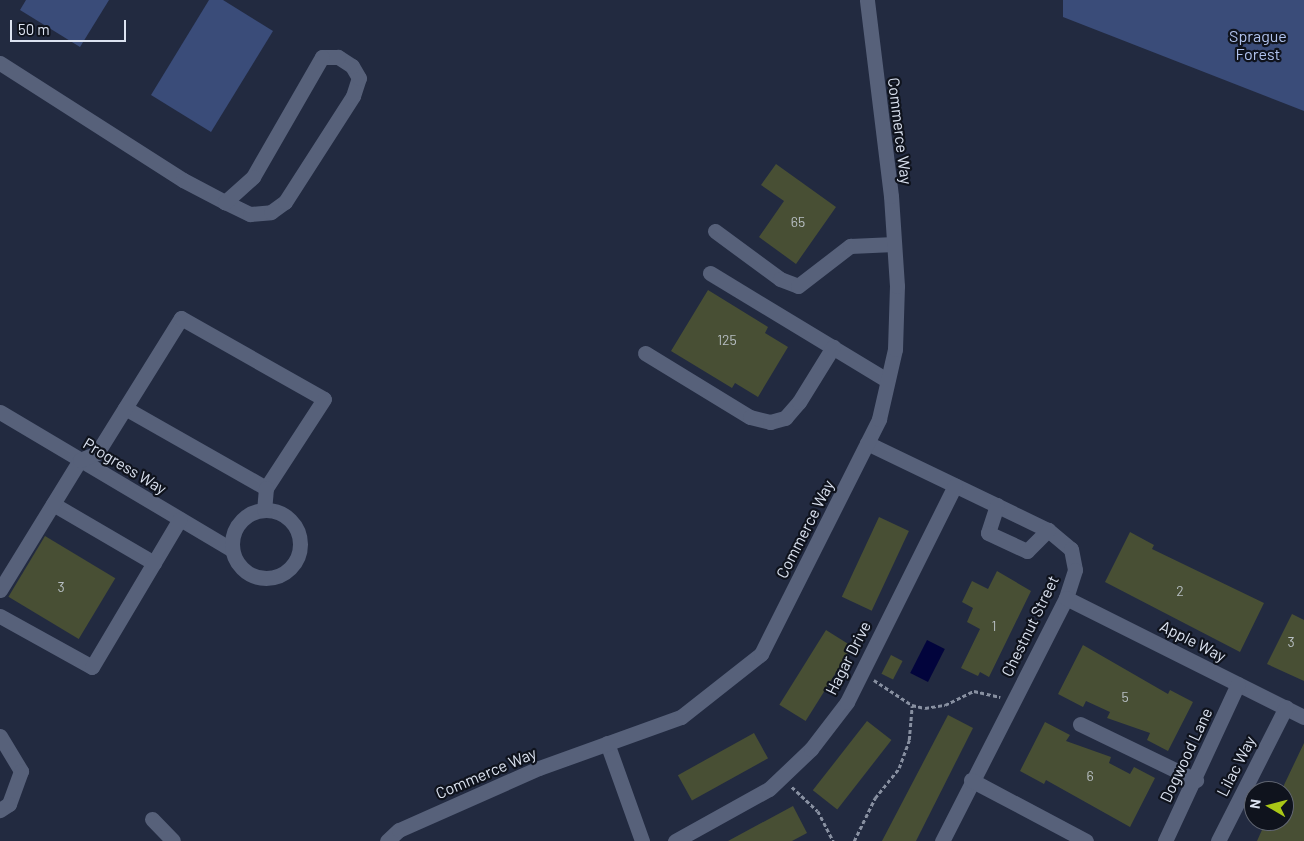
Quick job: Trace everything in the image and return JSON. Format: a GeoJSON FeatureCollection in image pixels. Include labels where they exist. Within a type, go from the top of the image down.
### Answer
{"type":"FeatureCollection","features":[{"type":"Feature","properties":{"kind":"street","name":"Commerce Way"},"geometry":{"type":"LineString","coordinates":[[387,841],[399,830],[607,743],[681,717],[761,654],[879,419],[895,349],[894,244],[867,0]]}},
{"type":"Feature","properties":{"kind":"street"},"geometry":{"type":"LineString","coordinates":[[0,62],[183,180],[225,202],[250,214],[271,212],[285,202],[353,96],[359,78],[352,66],[338,57],[322,57],[253,177],[225,202]]}},
{"type":"Feature","properties":{"kind":"street"},"geometry":{"type":"LineString","coordinates":[[715,231],[780,279],[798,286],[850,246],[894,244]]}},
{"type":"Feature","properties":{"kind":"street"},"geometry":{"type":"LineString","coordinates":[[710,272],[888,380]]}},
{"type":"Feature","properties":{"kind":"street"},"geometry":{"type":"LineString","coordinates":[[0,590],[80,460],[98,453],[182,318],[324,398],[266,488],[264,510],[241,520],[232,550]]}},
{"type":"Feature","properties":{"kind":"street"},"geometry":{"type":"LineString","coordinates":[[645,353],[750,417],[770,422],[785,418],[799,402],[833,347]]}},
{"type":"Feature","properties":{"kind":"street"},"geometry":{"type":"LineString","coordinates":[[125,408],[266,488]]}},
{"type":"Feature","properties":{"kind":"street","name":"Progress Way"},"geometry":{"type":"LineString","coordinates":[[0,412],[232,550],[244,570],[266,579],[288,571],[296,562],[300,538],[296,527],[280,512],[264,510]]}},
{"type":"Feature","properties":{"kind":"street","name":"Chestnut Street"},"geometry":{"type":"LineString","coordinates":[[867,443],[1048,530],[1071,549],[1075,570],[1066,598],[971,780],[942,841]]}},
{"type":"Feature","properties":{"kind":"street","name":"Hagar Drive"},"geometry":{"type":"LineString","coordinates":[[676,841],[769,789],[782,777],[841,710],[956,485]]}},
{"type":"Feature","properties":{"kind":"street"},"geometry":{"type":"LineString","coordinates":[[53,504],[154,563]]}},
{"type":"Feature","properties":{"kind":"street"},"geometry":{"type":"LineString","coordinates":[[997,505],[988,533],[1027,551],[1048,530]]}},
{"type":"Feature","properties":{"kind":"street"},"geometry":{"type":"LineString","coordinates":[[0,616],[92,667],[180,519]]}},
{"type":"Feature","properties":{"kind":"street","name":"Apple Way"},"geometry":{"type":"LineString","coordinates":[[1066,598],[1304,717]]}},
{"type":"Feature","properties":{"kind":"street","name":"Dogwood Lane"},"geometry":{"type":"LineString","coordinates":[[1165,841],[1196,780],[1238,684]]}},
{"type":"Feature","properties":{"kind":"street","name":"Lilac Way"},"geometry":{"type":"LineString","coordinates":[[1218,841],[1286,707]]}},
{"type":"Feature","properties":{"kind":"street"},"geometry":{"type":"LineString","coordinates":[[1080,724],[1196,780]]}},
{"type":"Feature","properties":{"kind":"street"},"geometry":{"type":"LineString","coordinates":[[0,736],[21,771],[9,804],[0,810]]}},
{"type":"Feature","properties":{"kind":"street"},"geometry":{"type":"LineString","coordinates":[[607,743],[642,841]]}},
{"type":"Feature","properties":{"kind":"street"},"geometry":{"type":"LineString","coordinates":[[971,780],[1076,839]]}},
{"type":"Feature","properties":{"kind":"street"},"geometry":{"type":"LineString","coordinates":[[152,819],[173,841]]}},
{"type":"Feature","properties":{"kind":"path"},"geometry":{"type":"LineString","coordinates":[[861,673],[912,706],[944,705],[983,690],[1011,704]]}},
{"type":"Feature","properties":{"kind":"path"},"geometry":{"type":"LineString","coordinates":[[854,841],[875,798],[899,768],[909,740],[912,706]]}},
{"type":"Feature","properties":{"kind":"path"},"geometry":{"type":"LineString","coordinates":[[782,777],[818,812],[833,841]]}},
{"type":"Feature","properties":{"kind":"green space"},"geometry":{"type":"Polygon","coordinates":[[[26,0],[109,0],[80,47],[20,10],[26,0]]]}},
{"type":"Feature","properties":{"kind":"green space"},"geometry":{"type":"Polygon","coordinates":[[[209,0],[223,0],[273,31],[211,132],[151,95],[209,0]]]}},
{"type":"Feature","properties":{"kind":"green space","name":"Sprague Forest"},"geometry":{"type":"Polygon","coordinates":[[[1063,0],[1304,0],[1304,111],[1063,17],[1063,0]]]}},
{"type":"Feature","properties":{"kind":"shaded area"},"geometry":{"type":"Polygon","coordinates":[[[927,640],[945,649],[928,682],[910,673],[927,640]]]}},
{"type":"Feature","properties":{"kind":"building"},"geometry":{"type":"Polygon","coordinates":[[[776,164],[836,207],[796,264],[759,237],[784,201],[761,185],[776,164]]]}},
{"type":"Feature","properties":{"kind":"building"},"geometry":{"type":"Polygon","coordinates":[[[708,290],[768,327],[765,333],[788,347],[758,397],[735,383],[732,388],[671,351],[708,290]]]}},
{"type":"Feature","properties":{"kind":"building"},"geometry":{"type":"Polygon","coordinates":[[[879,517],[909,531],[872,611],[842,597],[879,517]]]}},
{"type":"Feature","properties":{"kind":"building"},"geometry":{"type":"Polygon","coordinates":[[[1130,532],[1154,545],[1152,549],[1264,603],[1240,652],[1105,582],[1130,532]]]}},
{"type":"Feature","properties":{"kind":"building"},"geometry":{"type":"Polygon","coordinates":[[[45,536],[115,578],[79,639],[8,597],[45,536]]]}},
{"type":"Feature","properties":{"kind":"building"},"geometry":{"type":"Polygon","coordinates":[[[997,571],[1031,591],[989,677],[980,672],[978,676],[961,668],[980,629],[967,622],[973,608],[962,602],[972,581],[988,589],[997,571]]]}},
{"type":"Feature","properties":{"kind":"building"},"geometry":{"type":"Polygon","coordinates":[[[1292,614],[1304,620],[1304,681],[1267,664],[1292,614]]]}},
{"type":"Feature","properties":{"kind":"building"},"geometry":{"type":"Polygon","coordinates":[[[826,630],[852,646],[806,721],[779,705],[826,630]]]}},
{"type":"Feature","properties":{"kind":"building"},"geometry":{"type":"Polygon","coordinates":[[[1083,645],[1168,694],[1170,690],[1193,702],[1168,751],[1147,740],[1150,733],[1107,718],[1110,712],[1086,701],[1083,707],[1058,694],[1083,645]]]}},
{"type":"Feature","properties":{"kind":"building"},"geometry":{"type":"Polygon","coordinates":[[[891,655],[903,661],[893,680],[881,674],[891,655]]]}},
{"type":"Feature","properties":{"kind":"building"},"geometry":{"type":"Polygon","coordinates":[[[948,715],[973,728],[916,841],[882,841],[948,715]]]}},
{"type":"Feature","properties":{"kind":"building"},"geometry":{"type":"Polygon","coordinates":[[[867,721],[891,740],[837,809],[813,790],[867,721]]]}},
{"type":"Feature","properties":{"kind":"building"},"geometry":{"type":"Polygon","coordinates":[[[1045,722],[1070,735],[1066,741],[1111,757],[1109,763],[1130,774],[1134,767],[1155,778],[1130,827],[1046,780],[1044,784],[1020,771],[1045,722]]]}},
{"type":"Feature","properties":{"kind":"building"},"geometry":{"type":"Polygon","coordinates":[[[754,733],[768,758],[692,801],[678,775],[754,733]]]}},
{"type":"Feature","properties":{"kind":"building"},"geometry":{"type":"Polygon","coordinates":[[[1304,743],[1304,841],[1257,841],[1262,831],[1294,831],[1294,781],[1286,781],[1304,743]]]}},
{"type":"Feature","properties":{"kind":"building"},"geometry":{"type":"Polygon","coordinates":[[[793,806],[807,833],[792,841],[728,841],[793,806]]]}}]}
